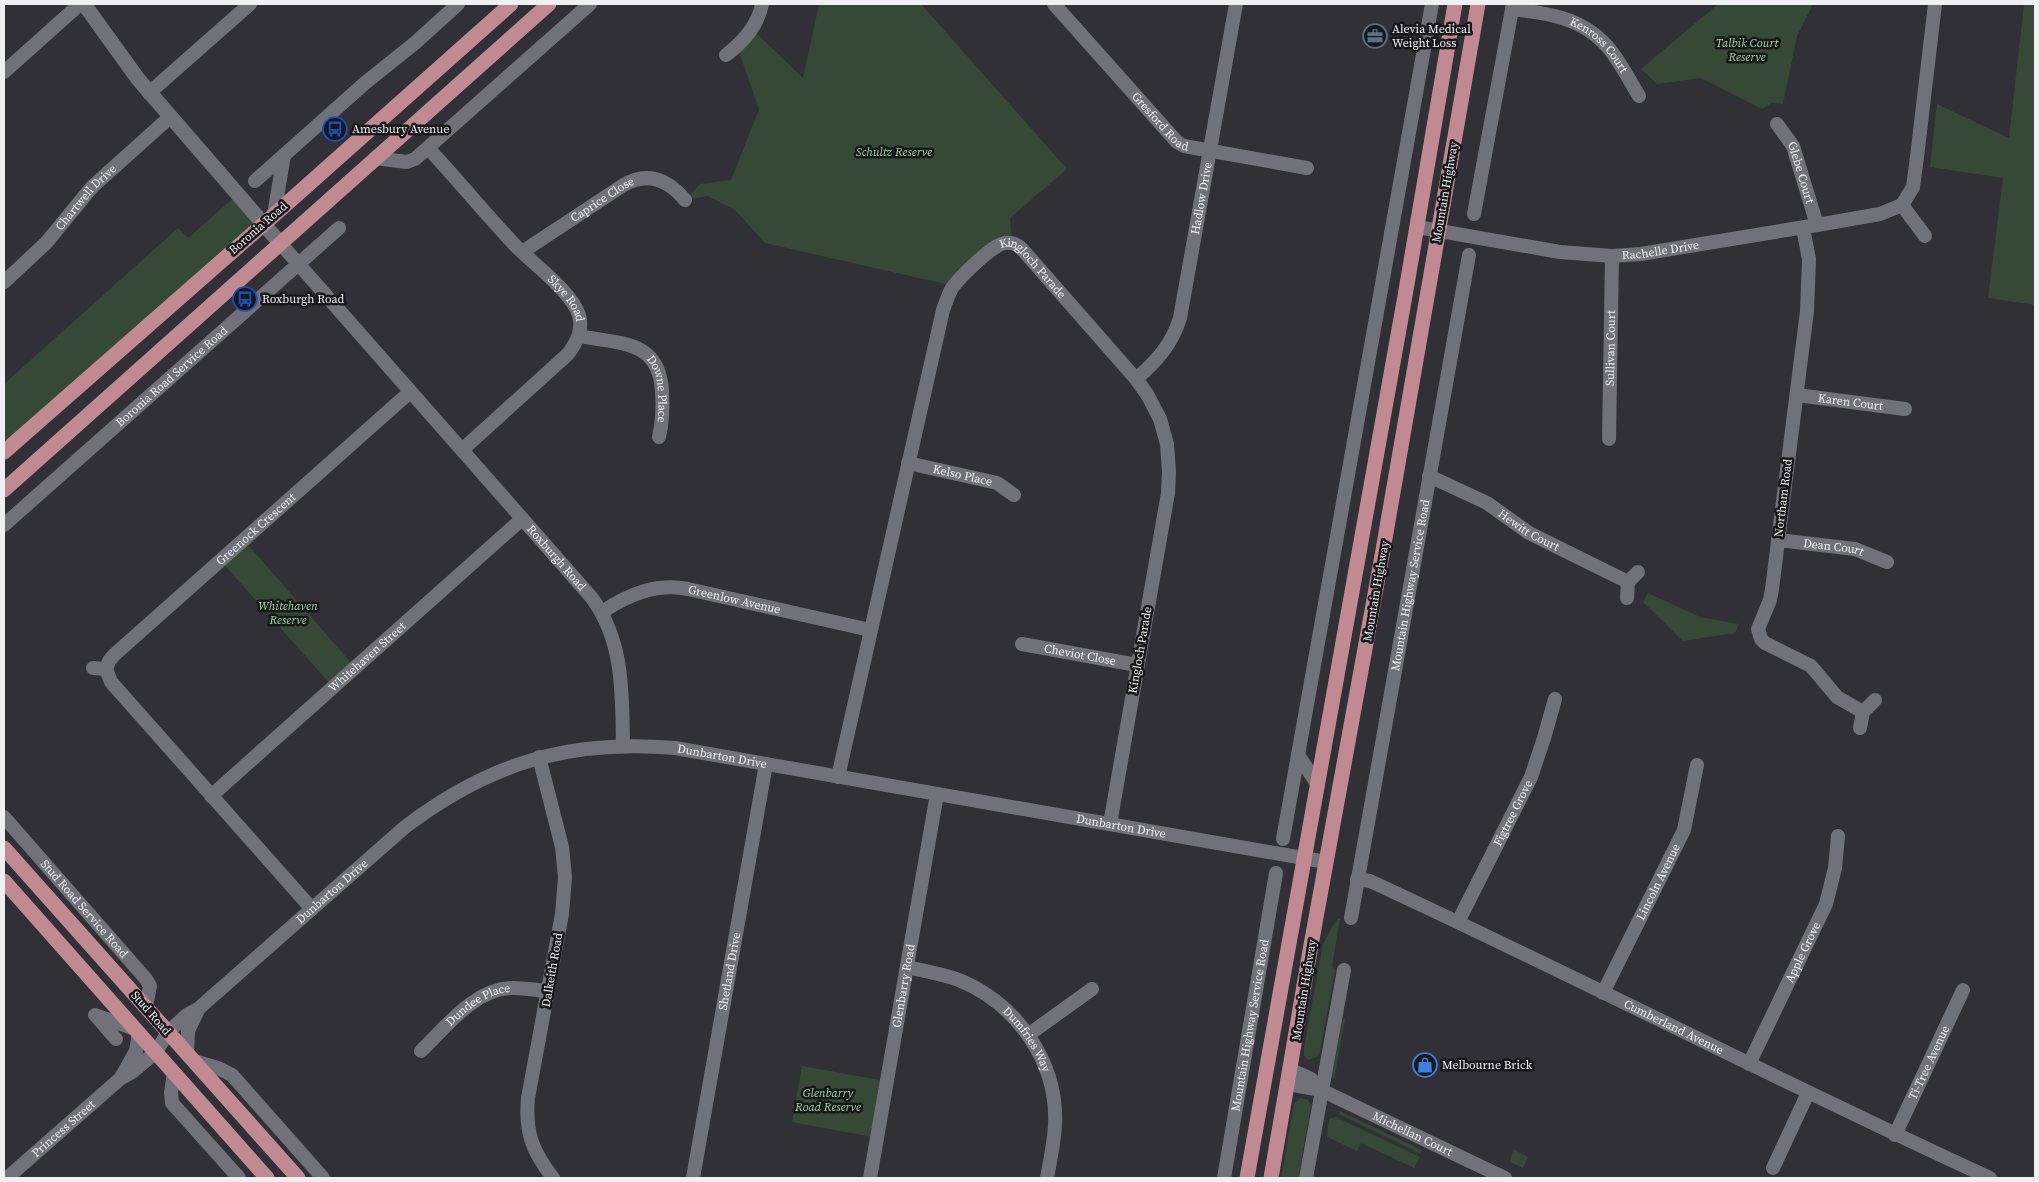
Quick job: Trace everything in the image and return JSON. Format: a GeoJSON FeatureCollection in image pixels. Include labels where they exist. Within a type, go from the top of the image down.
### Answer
{"type":"FeatureCollection","features":[{"type":"Feature","properties":{"kind":"main road","name":"Boronia Road"},"geometry":{"type":"LineString","coordinates":[[4,452],[511,4]]}},
{"type":"Feature","properties":{"kind":"main road","name":"Boronia Road"},"geometry":{"type":"LineString","coordinates":[[4,490],[549,4]]}},
{"type":"Feature","properties":{"kind":"main road","name":"Mountain Highway"},"geometry":{"type":"LineString","coordinates":[[1247,1178],[1455,4]]}},
{"type":"Feature","properties":{"kind":"main road","name":"Mountain Highway"},"geometry":{"type":"LineString","coordinates":[[1271,1178],[1326,862],[1357,699],[1478,4]]}},
{"type":"Feature","properties":{"kind":"main road"},"geometry":{"type":"LineString","coordinates":[[1329,720],[1343,700],[1348,698],[1357,699]]}},
{"type":"Feature","properties":{"kind":"main road","name":"Stud Road"},"geometry":{"type":"LineString","coordinates":[[4,848],[298,1178]]}},
{"type":"Feature","properties":{"kind":"main road","name":"Stud Road"},"geometry":{"type":"LineString","coordinates":[[5,888],[156,1052],[267,1178]]}},
{"type":"Feature","properties":{"kind":"main road"},"geometry":{"type":"LineString","coordinates":[[1266,1072],[1290,1077]]}},
{"type":"Feature","properties":{"kind":"street"},"geometry":{"type":"LineString","coordinates":[[4,72],[80,4]]}},
{"type":"Feature","properties":{"kind":"street"},"geometry":{"type":"LineString","coordinates":[[84,4],[149,93],[269,219],[280,243]]}},
{"type":"Feature","properties":{"kind":"street"},"geometry":{"type":"LineString","coordinates":[[149,93],[250,4]]}},
{"type":"Feature","properties":{"kind":"street"},"geometry":{"type":"LineString","coordinates":[[256,181],[365,83],[415,43],[458,4]]}},
{"type":"Feature","properties":{"kind":"street"},"geometry":{"type":"LineString","coordinates":[[375,158],[410,162],[590,4]]}},
{"type":"Feature","properties":{"kind":"street"},"geometry":{"type":"LineString","coordinates":[[726,55],[752,29],[762,4]]}},
{"type":"Feature","properties":{"kind":"street","name":"Gresford Road"},"geometry":{"type":"LineString","coordinates":[[1054,4],[1173,139],[1184,146],[1307,168]]}},
{"type":"Feature","properties":{"kind":"street","name":"Hadlow Drive"},"geometry":{"type":"LineString","coordinates":[[1136,379],[1154,364],[1167,348],[1180,318],[1236,4]]}},
{"type":"Feature","properties":{"kind":"street"},"geometry":{"type":"LineString","coordinates":[[1283,839],[1432,4]]}},
{"type":"Feature","properties":{"kind":"street"},"geometry":{"type":"LineString","coordinates":[[1925,236],[1902,205],[1913,186],[1918,157],[1935,4]]}},
{"type":"Feature","properties":{"kind":"street"},"geometry":{"type":"LineString","coordinates":[[1474,214],[1513,6]]}},
{"type":"Feature","properties":{"kind":"street","name":"Kenross Court"},"geometry":{"type":"LineString","coordinates":[[1513,6],[1563,17],[1586,27],[1606,44],[1639,96]]}},
{"type":"Feature","properties":{"kind":"street","name":"Chartwell Drive"},"geometry":{"type":"LineString","coordinates":[[4,282],[46,243],[92,187],[170,117]]}},
{"type":"Feature","properties":{"kind":"street","name":"Glebe Court"},"geometry":{"type":"LineString","coordinates":[[1777,124],[1793,146],[1817,226]]}},
{"type":"Feature","properties":{"kind":"street","name":"Skye Road"},"geometry":{"type":"LineString","coordinates":[[428,148],[522,252],[572,301],[580,321],[579,336],[575,345],[561,362],[462,450]]}},
{"type":"Feature","properties":{"kind":"street"},"geometry":{"type":"LineString","coordinates":[[269,219],[284,155]]}},
{"type":"Feature","properties":{"kind":"street","name":"Caprice Close"},"geometry":{"type":"LineString","coordinates":[[522,252],[637,178],[650,177],[670,185],[685,200]]}},
{"type":"Feature","properties":{"kind":"street","name":"Rachelle Drive"},"geometry":{"type":"LineString","coordinates":[[1417,227],[1560,252],[1612,256],[1817,226],[1880,214],[1902,205]]}},
{"type":"Feature","properties":{"kind":"street","name":"Boronia Road Service Road"},"geometry":{"type":"LineString","coordinates":[[4,525],[338,228]]}},
{"type":"Feature","properties":{"kind":"street","name":"Northam Road"},"geometry":{"type":"LineString","coordinates":[[1802,228],[1809,258],[1809,283],[1770,600],[1758,629],[1758,634],[1765,643],[1811,666],[1837,697],[1863,712]]}},
{"type":"Feature","properties":{"kind":"street","name":"Roxburgh Road"},"geometry":{"type":"LineString","coordinates":[[280,243],[602,612],[612,635],[618,658],[621,686],[622,746]]}},
{"type":"Feature","properties":{"kind":"street","name":"Kingloch Parade"},"geometry":{"type":"LineString","coordinates":[[838,777],[940,320],[948,296],[962,277],[999,245],[1012,243],[1022,249],[1136,379],[1147,394],[1160,418],[1167,444],[1168,493],[1110,824]]}},
{"type":"Feature","properties":{"kind":"street","name":"Mountain Highway Service Road"},"geometry":{"type":"LineString","coordinates":[[1351,918],[1469,255]]}},
{"type":"Feature","properties":{"kind":"street","name":"Sullivan Court"},"geometry":{"type":"LineString","coordinates":[[1609,439],[1610,272],[1612,256]]}},
{"type":"Feature","properties":{"kind":"street","name":"Downe Place"},"geometry":{"type":"LineString","coordinates":[[579,336],[633,346],[646,354],[656,364],[660,375],[664,417],[659,437]]}},
{"type":"Feature","properties":{"kind":"street","name":"Greenock Crescent"},"geometry":{"type":"LineString","coordinates":[[312,909],[99,669],[410,392]]}},
{"type":"Feature","properties":{"kind":"street","name":"Karen Court"},"geometry":{"type":"LineString","coordinates":[[1796,395],[1905,409]]}},
{"type":"Feature","properties":{"kind":"street","name":"Kelso Place"},"geometry":{"type":"LineString","coordinates":[[908,463],[997,483],[1014,495]]}},
{"type":"Feature","properties":{"kind":"street","name":"Hewitt Court"},"geometry":{"type":"LineString","coordinates":[[1429,476],[1487,503],[1528,533],[1633,577],[1627,598]]}},
{"type":"Feature","properties":{"kind":"street","name":"Whitehaven Street"},"geometry":{"type":"LineString","coordinates":[[211,796],[522,519]]}},
{"type":"Feature","properties":{"kind":"street","name":"Dean Court"},"geometry":{"type":"LineString","coordinates":[[1778,540],[1855,549],[1887,562]]}},
{"type":"Feature","properties":{"kind":"street","name":"Greenlow Avenue"},"geometry":{"type":"LineString","coordinates":[[602,612],[643,591],[668,586],[870,630]]}},
{"type":"Feature","properties":{"kind":"street","name":"Cheviot Close"},"geometry":{"type":"LineString","coordinates":[[1022,644],[1137,665]]}},
{"type":"Feature","properties":{"kind":"street","name":"Figtree Grove"},"geometry":{"type":"LineString","coordinates":[[1458,922],[1531,777],[1542,745],[1554,699]]}},
{"type":"Feature","properties":{"kind":"street"},"geometry":{"type":"LineString","coordinates":[[1860,728],[1863,712],[1875,700]]}},
{"type":"Feature","properties":{"kind":"street","name":"Dunbarton Drive"},"geometry":{"type":"LineString","coordinates":[[156,1052],[168,1032],[187,1015],[198,1009],[405,827],[442,800],[500,770],[539,757],[588,748],[622,746],[675,748],[1326,862]]}},
{"type":"Feature","properties":{"kind":"street"},"geometry":{"type":"LineString","coordinates":[[1298,756],[1318,785]]}},
{"type":"Feature","properties":{"kind":"street","name":"Dalkeith Road"},"geometry":{"type":"LineString","coordinates":[[539,757],[565,862],[564,895],[528,1098],[527,1121],[535,1151],[553,1178]]}},
{"type":"Feature","properties":{"kind":"street","name":"Shetland Drive"},"geometry":{"type":"LineString","coordinates":[[693,1178],[766,764]]}},
{"type":"Feature","properties":{"kind":"street","name":"Lincoln Avenue"},"geometry":{"type":"LineString","coordinates":[[1603,993],[1684,830],[1697,765]]}},
{"type":"Feature","properties":{"kind":"street","name":"Glenbarry Road"},"geometry":{"type":"LineString","coordinates":[[870,1178],[937,794]]}},
{"type":"Feature","properties":{"kind":"street","name":"Stud Road Service Road"},"geometry":{"type":"LineString","coordinates":[[4,817],[146,979],[150,986],[146,1006]]}},
{"type":"Feature","properties":{"kind":"street","name":"Apple Grove"},"geometry":{"type":"LineString","coordinates":[[1748,1064],[1826,904],[1832,888],[1838,836]]}},
{"type":"Feature","properties":{"kind":"street","name":"Mountain Highway Service Road"},"geometry":{"type":"LineString","coordinates":[[1224,1178],[1276,873]]}},
{"type":"Feature","properties":{"kind":"street","name":"Cumberland Avenue"},"geometry":{"type":"LineString","coordinates":[[1357,879],[1370,882],[1458,922],[1895,1135],[1990,1178]]}},
{"type":"Feature","properties":{"kind":"street","name":"Dumfries Way"},"geometry":{"type":"LineString","coordinates":[[907,967],[944,975],[970,985],[995,1001],[1010,1014],[1028,1035],[1046,1069],[1053,1097],[1055,1125],[1047,1178]]}},
{"type":"Feature","properties":{"kind":"street"},"geometry":{"type":"LineString","coordinates":[[1306,1178],[1344,970]]}},
{"type":"Feature","properties":{"kind":"street","name":"Dundee Place"},"geometry":{"type":"LineString","coordinates":[[421,1051],[470,1005],[489,993],[514,988],[548,992]]}},
{"type":"Feature","properties":{"kind":"street"},"geometry":{"type":"LineString","coordinates":[[1028,1035],[1092,989]]}},
{"type":"Feature","properties":{"kind":"street","name":"Ti-Tree Avenue"},"geometry":{"type":"LineString","coordinates":[[1895,1135],[1963,990]]}},
{"type":"Feature","properties":{"kind":"street","name":"Dunbarton Drive"},"geometry":{"type":"LineString","coordinates":[[190,1058],[188,1031],[198,1009]]}},
{"type":"Feature","properties":{"kind":"street"},"geometry":{"type":"LineString","coordinates":[[116,1038],[95,1015],[137,1031]]}},
{"type":"Feature","properties":{"kind":"street","name":"Princess Street"},"geometry":{"type":"LineString","coordinates":[[120,1078],[136,1051],[137,1031]]}},
{"type":"Feature","properties":{"kind":"street","name":"Princess Street"},"geometry":{"type":"LineString","coordinates":[[7,1178],[120,1078],[132,1072],[156,1052]]}},
{"type":"Feature","properties":{"kind":"street"},"geometry":{"type":"LineString","coordinates":[[190,1058],[224,1070],[235,1078],[323,1178]]}},
{"type":"Feature","properties":{"kind":"street"},"geometry":{"type":"LineString","coordinates":[[174,1073],[170,1096],[172,1103],[239,1178]]}},
{"type":"Feature","properties":{"kind":"street","name":"Michellan Court"},"geometry":{"type":"LineString","coordinates":[[1290,1077],[1311,1079],[1321,1090],[1505,1178]]}},
{"type":"Feature","properties":{"kind":"street"},"geometry":{"type":"LineString","coordinates":[[1773,1168],[1808,1093]]}},
{"type":"Feature","properties":{"kind":"green space","name":"Schultz Reserve"},"geometry":{"type":"Polygon","coordinates":[[[819,4],[921,4],[1067,169],[1010,218],[1012,243],[954,286],[765,243],[735,210],[708,196],[685,200],[700,184],[731,180],[759,109],[737,46],[752,29],[803,78],[819,4]]]}},
{"type":"Feature","properties":{"kind":"green space","name":"Talbik Court Reserve"},"geometry":{"type":"Polygon","coordinates":[[[1718,4],[1813,4],[1797,36],[1783,104],[1772,103],[1762,109],[1701,78],[1657,84],[1641,69],[1718,4]]]}},
{"type":"Feature","properties":{"kind":"green space"},"geometry":{"type":"Polygon","coordinates":[[[2024,4],[2035,4],[2035,305],[1988,298],[2003,178],[1930,167],[1937,104],[2009,138],[2024,4]]]}},
{"type":"Feature","properties":{"kind":"green space"},"geometry":{"type":"Polygon","coordinates":[[[238,194],[264,223],[4,452],[4,384],[178,228],[188,238],[238,194]]]}},
{"type":"Feature","properties":{"kind":"green space","name":"Whitehaven Reserve"},"geometry":{"type":"Polygon","coordinates":[[[243,539],[355,667],[333,687],[220,560],[243,539]]]}},
{"type":"Feature","properties":{"kind":"green space"},"geometry":{"type":"Polygon","coordinates":[[[1648,593],[1700,617],[1739,624],[1735,633],[1683,641],[1643,602],[1648,593]]]}},
{"type":"Feature","properties":{"kind":"green space"},"geometry":{"type":"Polygon","coordinates":[[[1338,919],[1340,919],[1332,966],[1335,970],[1320,1051],[1317,1057],[1308,1060],[1304,1055],[1304,1048],[1323,944],[1338,919]]]}},
{"type":"Feature","properties":{"kind":"green space"},"geometry":{"type":"Polygon","coordinates":[[[1343,1019],[1345,1019],[1334,1080],[1332,1075],[1343,1019]]]}},
{"type":"Feature","properties":{"kind":"green space","name":"Glenbarry Road Reserve"},"geometry":{"type":"Polygon","coordinates":[[[802,1066],[886,1081],[877,1138],[792,1122],[802,1066]]]}},
{"type":"Feature","properties":{"kind":"green space"},"geometry":{"type":"Polygon","coordinates":[[[1300,1098],[1308,1100],[1311,1106],[1298,1178],[1281,1178],[1294,1104],[1300,1098]]]}},
{"type":"Feature","properties":{"kind":"green space"},"geometry":{"type":"Polygon","coordinates":[[[1340,1111],[1422,1150],[1421,1154],[1339,1114],[1340,1111]]]}},
{"type":"Feature","properties":{"kind":"green space"},"geometry":{"type":"Polygon","coordinates":[[[1336,1117],[1420,1157],[1414,1168],[1361,1143],[1357,1151],[1327,1137],[1329,1119],[1336,1117]]]}},
{"type":"Feature","properties":{"kind":"green space"},"geometry":{"type":"Polygon","coordinates":[[[1513,1149],[1528,1157],[1523,1168],[1510,1162],[1513,1149]]]}},
{"type":"Feature","properties":{"kind":"place","name":"Alevia Medical Weight Loss"},"geometry":{"type":"Point","coordinates":[1375,36]}},
{"type":"Feature","properties":{"kind":"place","name":"Amesbury Avenue"},"geometry":{"type":"Point","coordinates":[335,129]}},
{"type":"Feature","properties":{"kind":"place","name":"Roxburgh Road"},"geometry":{"type":"Point","coordinates":[245,299]}},
{"type":"Feature","properties":{"kind":"place","name":"Melbourne Brick"},"geometry":{"type":"Point","coordinates":[1425,1065]}}]}
